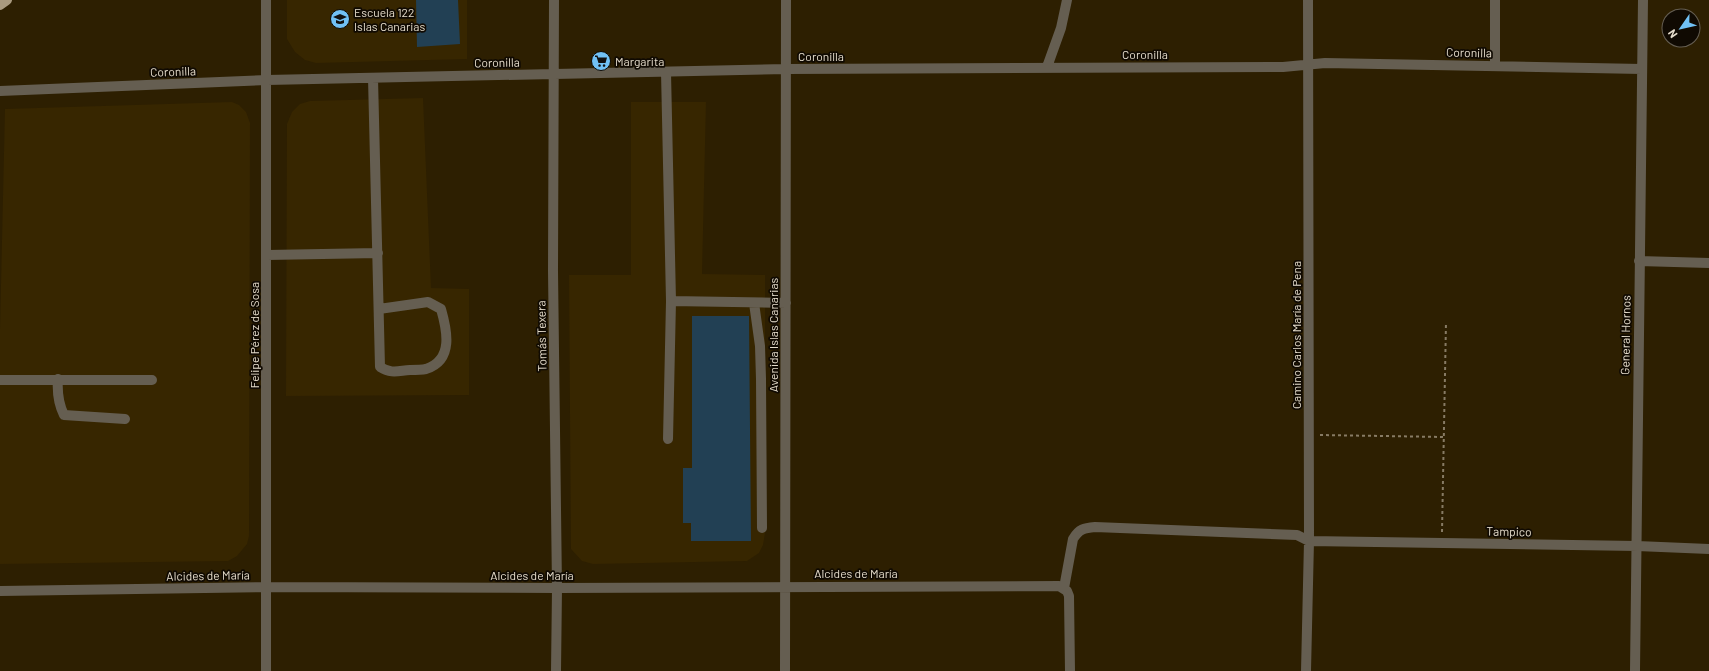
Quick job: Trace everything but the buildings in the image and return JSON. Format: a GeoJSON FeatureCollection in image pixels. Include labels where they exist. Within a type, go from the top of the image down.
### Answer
{"type":"FeatureCollection","features":[{"type":"Feature","properties":{"kind":"main road"},"geometry":{"type":"LineString","coordinates":[[0,4],[7,0]]}},
{"type":"Feature","properties":{"kind":"street","name":"Felipe Pérez de Sosa"},"geometry":{"type":"LineString","coordinates":[[266,0],[266,671]]}},
{"type":"Feature","properties":{"kind":"street","name":"Tomás Texera"},"geometry":{"type":"LineString","coordinates":[[554,0],[553,271],[557,588],[556,671]]}},
{"type":"Feature","properties":{"kind":"street","name":"Avenida Islas Canarias"},"geometry":{"type":"LineString","coordinates":[[785,671],[786,0]]}},
{"type":"Feature","properties":{"kind":"street"},"geometry":{"type":"LineString","coordinates":[[1046,68],[1061,28],[1067,0]]}},
{"type":"Feature","properties":{"kind":"street","name":"Camino Carlos María de Pena"},"geometry":{"type":"LineString","coordinates":[[1306,671],[1309,541],[1308,0]]}},
{"type":"Feature","properties":{"kind":"street"},"geometry":{"type":"LineString","coordinates":[[1495,0],[1495,66]]}},
{"type":"Feature","properties":{"kind":"street","name":"General Hornos"},"geometry":{"type":"LineString","coordinates":[[1635,671],[1643,0]]}},
{"type":"Feature","properties":{"kind":"street","name":"Coronilla"},"geometry":{"type":"LineString","coordinates":[[0,91],[267,80],[786,69],[1283,67],[1325,63],[1642,69]]}},
{"type":"Feature","properties":{"kind":"street"},"geometry":{"type":"LineString","coordinates":[[666,72],[671,301],[668,439]]}},
{"type":"Feature","properties":{"kind":"street"},"geometry":{"type":"LineString","coordinates":[[373,78],[380,366],[388,372],[426,369],[439,362],[446,347],[447,330],[441,309],[428,302],[379,308]]}},
{"type":"Feature","properties":{"kind":"street"},"geometry":{"type":"LineString","coordinates":[[267,254],[378,253]]}},
{"type":"Feature","properties":{"kind":"street"},"geometry":{"type":"LineString","coordinates":[[1639,261],[1709,263]]}},
{"type":"Feature","properties":{"kind":"street"},"geometry":{"type":"LineString","coordinates":[[671,301],[786,303]]}},
{"type":"Feature","properties":{"kind":"street"},"geometry":{"type":"LineString","coordinates":[[754,303],[760,346],[762,528]]}},
{"type":"Feature","properties":{"kind":"street"},"geometry":{"type":"LineString","coordinates":[[58,379],[57,392],[60,408],[64,415],[126,419]]}},
{"type":"Feature","properties":{"kind":"street"},"geometry":{"type":"LineString","coordinates":[[0,380],[152,380]]}},
{"type":"Feature","properties":{"kind":"street","name":"Tampico"},"geometry":{"type":"LineString","coordinates":[[1064,588],[1073,539],[1083,528],[1297,535],[1309,541],[1637,546],[1709,549]]}},
{"type":"Feature","properties":{"kind":"street","name":"Alcides de María"},"geometry":{"type":"LineString","coordinates":[[0,591],[267,587],[557,588],[1059,586],[1064,588]]}},
{"type":"Feature","properties":{"kind":"street"},"geometry":{"type":"LineString","coordinates":[[1064,588],[1069,596],[1070,671]]}},
{"type":"Feature","properties":{"kind":"path"},"geometry":{"type":"LineString","coordinates":[[1442,543],[1446,322]]}},
{"type":"Feature","properties":{"kind":"path"},"geometry":{"type":"LineString","coordinates":[[1309,434],[1444,437]]}},
{"type":"Feature","properties":{"kind":"shaded area"},"geometry":{"type":"Polygon","coordinates":[[[287,0],[467,0],[467,59],[316,63],[305,60],[295,52],[287,39],[287,0]]]}},
{"type":"Feature","properties":{"kind":"shaded area"},"geometry":{"type":"Polygon","coordinates":[[[423,98],[431,288],[469,289],[469,395],[286,396],[287,124],[292,112],[300,104],[310,101],[423,98]]]}},
{"type":"Feature","properties":{"kind":"shaded area"},"geometry":{"type":"Polygon","coordinates":[[[232,102],[239,105],[246,112],[250,123],[249,536],[247,544],[237,556],[228,561],[0,564],[0,329],[5,109],[232,102]]]}},
{"type":"Feature","properties":{"kind":"shaded area"},"geometry":{"type":"Polygon","coordinates":[[[631,102],[706,102],[702,274],[765,275],[765,533],[763,545],[759,553],[747,561],[593,564],[582,561],[571,549],[569,275],[631,275],[631,102]]]}},
{"type":"Feature","properties":{"kind":"place","name":"Escuela 122 Islas Canarias"},"geometry":{"type":"Point","coordinates":[340,19]}},
{"type":"Feature","properties":{"kind":"place","name":"Margarita"},"geometry":{"type":"Point","coordinates":[601,61]}}]}
